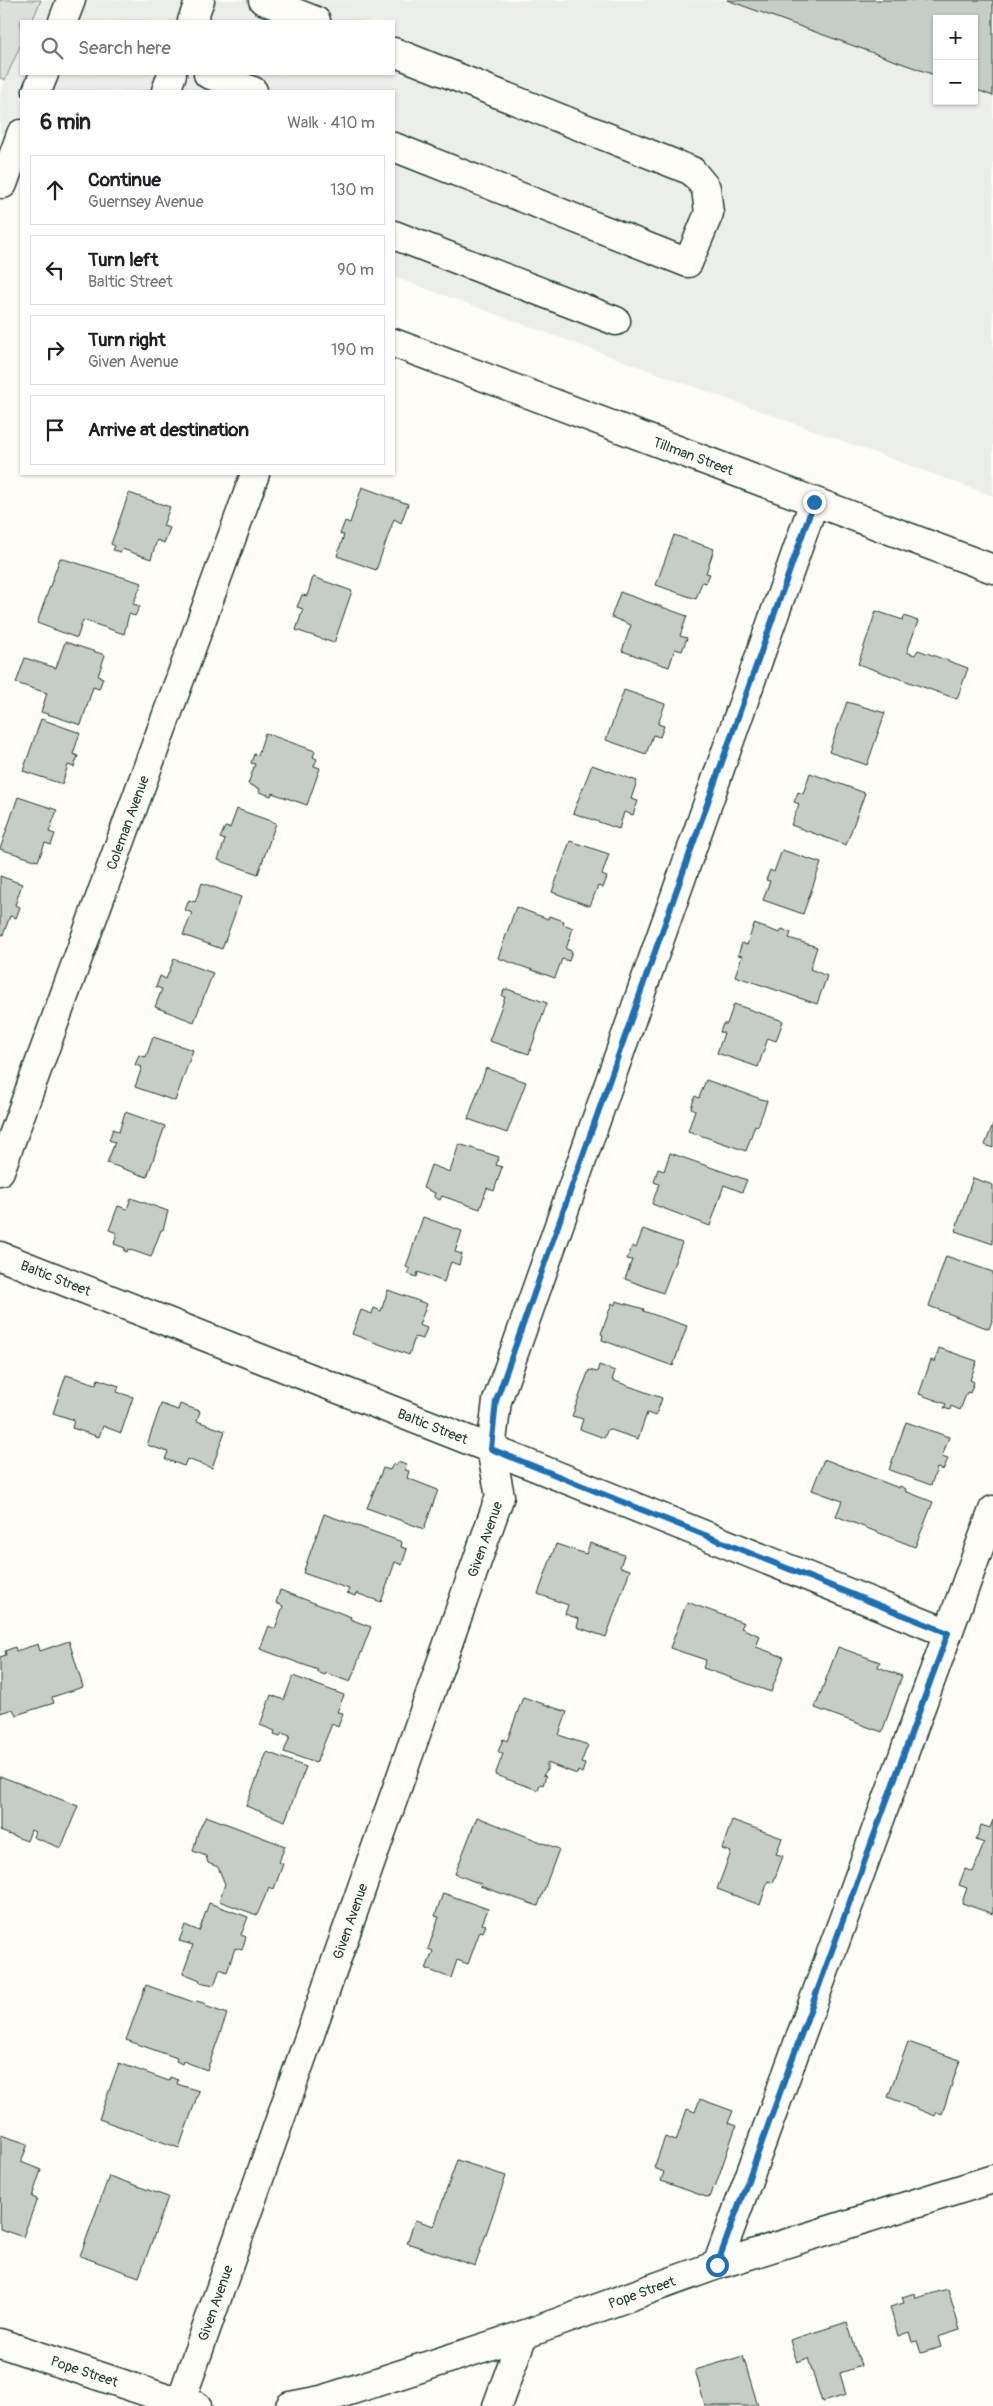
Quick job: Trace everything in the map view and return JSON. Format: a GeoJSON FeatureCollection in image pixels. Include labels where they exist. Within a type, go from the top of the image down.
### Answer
{"type":"FeatureCollection","features":[{"type":"Feature","properties":{"kind":"street"},"geometry":{"type":"LineString","coordinates":[[63,20],[71,0]]}},
{"type":"Feature","properties":{"kind":"street"},"geometry":{"type":"LineString","coordinates":[[192,20],[200,0]]}},
{"type":"Feature","properties":{"kind":"street"},"geometry":{"type":"LineString","coordinates":[[263,0],[313,20]]}},
{"type":"Feature","properties":{"kind":"street"},"geometry":{"type":"LineString","coordinates":[[395,52],[692,171],[706,188],[709,213],[688,263],[395,147]]}},
{"type":"Feature","properties":{"kind":"street"},"geometry":{"type":"LineString","coordinates":[[37,90],[44,75]]}},
{"type":"Feature","properties":{"kind":"street"},"geometry":{"type":"LineString","coordinates":[[166,90],[172,75]]}},
{"type":"Feature","properties":{"kind":"street"},"geometry":{"type":"LineString","coordinates":[[211,75],[250,90]]}},
{"type":"Feature","properties":{"kind":"street"},"geometry":{"type":"LineString","coordinates":[[8,186],[20,138]]}},
{"type":"Feature","properties":{"kind":"street"},"geometry":{"type":"LineString","coordinates":[[395,235],[616,322]]}},
{"type":"Feature","properties":{"kind":"street","name":"Tillman Street"},"geometry":{"type":"LineString","coordinates":[[395,343],[993,569]]}},
{"type":"Feature","properties":{"kind":"street","name":"Coleman Avenue"},"geometry":{"type":"LineString","coordinates":[[0,1171],[255,475]]}},
{"type":"Feature","properties":{"kind":"street","name":"Given Avenue"},"geometry":{"type":"LineString","coordinates":[[188,2404],[500,1496],[491,1449],[496,1401],[814,502]]}},
{"type":"Feature","properties":{"kind":"street","name":"Baltic Street"},"geometry":{"type":"LineString","coordinates":[[0,1256],[491,1449],[948,1633]]}},
{"type":"Feature","properties":{"kind":"street"},"geometry":{"type":"LineString","coordinates":[[717,2265],[993,1510]]}},
{"type":"Feature","properties":{"kind":"street","name":"Pope Street"},"geometry":{"type":"LineString","coordinates":[[290,2406],[321,2400],[523,2335],[717,2265],[993,2179]]}},
{"type":"Feature","properties":{"kind":"street"},"geometry":{"type":"LineString","coordinates":[[497,2406],[523,2335]]}},
{"type":"Feature","properties":{"kind":"street","name":"Pope Street"},"geometry":{"type":"LineString","coordinates":[[0,2343],[188,2404]]}},
{"type":"Feature","properties":{"kind":"shaded area"},"geometry":{"type":"Polygon","coordinates":[[[0,0],[993,0],[993,496],[395,277],[395,90],[20,90],[20,141],[0,133],[0,95],[5,80],[0,78],[0,0]]]}},
{"type":"Feature","properties":{"kind":"shaded area"},"geometry":{"type":"Polygon","coordinates":[[[0,0],[41,0],[32,20],[20,20],[20,46],[5,80],[0,78],[0,0]]]}},
{"type":"Feature","properties":{"kind":"building"},"geometry":{"type":"Polygon","coordinates":[[[727,0],[993,0],[993,96],[978,90],[978,15],[933,15],[933,75],[727,0]]]}},
{"type":"Feature","properties":{"kind":"building"},"geometry":{"type":"Polygon","coordinates":[[[362,487],[408,504],[401,523],[394,519],[376,570],[337,556],[344,535],[340,534],[345,521],[350,523],[362,487]]]}},
{"type":"Feature","properties":{"kind":"building"},"geometry":{"type":"Polygon","coordinates":[[[129,493],[170,507],[163,526],[170,528],[164,543],[157,540],[151,559],[122,549],[121,552],[113,550],[115,546],[111,544],[129,493]]]}},
{"type":"Feature","properties":{"kind":"building"},"geometry":{"type":"Polygon","coordinates":[[[674,535],[714,549],[706,573],[710,574],[706,583],[702,582],[696,599],[656,585],[674,535]]]}},
{"type":"Feature","properties":{"kind":"building"},"geometry":{"type":"Polygon","coordinates":[[[60,558],[142,583],[133,604],[140,606],[135,616],[129,614],[124,634],[83,620],[77,638],[37,623],[60,558]]]}},
{"type":"Feature","properties":{"kind":"building"},"geometry":{"type":"Polygon","coordinates":[[[313,577],[352,591],[334,643],[296,630],[303,609],[297,607],[302,595],[307,596],[313,577]]]}},
{"type":"Feature","properties":{"kind":"building"},"geometry":{"type":"Polygon","coordinates":[[[620,592],[687,616],[680,636],[687,638],[682,651],[675,649],[669,667],[622,651],[631,625],[611,617],[620,592]]]}},
{"type":"Feature","properties":{"kind":"building"},"geometry":{"type":"Polygon","coordinates":[[[876,611],[903,620],[904,616],[918,621],[907,652],[915,655],[918,650],[968,668],[957,699],[858,664],[876,611]]]}},
{"type":"Feature","properties":{"kind":"building"},"geometry":{"type":"Polygon","coordinates":[[[65,642],[105,655],[98,676],[103,678],[99,689],[93,687],[81,725],[41,712],[47,693],[16,683],[25,658],[56,668],[65,642]]]}},
{"type":"Feature","properties":{"kind":"building"},"geometry":{"type":"Polygon","coordinates":[[[624,690],[665,704],[658,724],[664,726],[660,737],[653,735],[646,754],[606,740],[624,690]]]}},
{"type":"Feature","properties":{"kind":"building"},"geometry":{"type":"Polygon","coordinates":[[[847,702],[885,713],[867,765],[829,752],[847,702]]]}},
{"type":"Feature","properties":{"kind":"building"},"geometry":{"type":"Polygon","coordinates":[[[41,719],[80,733],[73,754],[78,756],[74,767],[68,765],[62,784],[23,771],[41,719]]]}},
{"type":"Feature","properties":{"kind":"building"},"geometry":{"type":"Polygon","coordinates":[[[265,733],[315,751],[313,757],[317,759],[314,766],[320,768],[307,805],[272,793],[271,796],[259,792],[260,789],[248,784],[255,764],[251,763],[254,754],[258,755],[265,733]]]}},
{"type":"Feature","properties":{"kind":"building"},"geometry":{"type":"Polygon","coordinates":[[[592,765],[637,781],[631,799],[638,801],[633,815],[624,812],[619,829],[573,813],[592,765]]]}},
{"type":"Feature","properties":{"kind":"building"},"geometry":{"type":"Polygon","coordinates":[[[810,773],[865,793],[846,845],[791,825],[799,804],[794,802],[798,792],[803,794],[810,773]]]}},
{"type":"Feature","properties":{"kind":"building"},"geometry":{"type":"Polygon","coordinates":[[[18,797],[57,810],[49,832],[55,834],[51,845],[45,843],[38,861],[0,849],[18,797]]]}},
{"type":"Feature","properties":{"kind":"building"},"geometry":{"type":"Polygon","coordinates":[[[237,809],[276,823],[258,874],[218,860],[225,840],[220,838],[225,827],[230,828],[237,809]]]}},
{"type":"Feature","properties":{"kind":"building"},"geometry":{"type":"Polygon","coordinates":[[[570,841],[609,854],[602,875],[607,877],[603,888],[598,886],[590,906],[552,892],[570,841]]]}},
{"type":"Feature","properties":{"kind":"building"},"geometry":{"type":"Polygon","coordinates":[[[782,850],[821,863],[803,914],[763,900],[770,881],[766,880],[770,870],[774,872],[782,850]]]}},
{"type":"Feature","properties":{"kind":"building"},"geometry":{"type":"Polygon","coordinates":[[[0,876],[22,884],[15,905],[20,907],[16,918],[10,916],[3,935],[0,934],[0,876]]]}},
{"type":"Feature","properties":{"kind":"building"},"geometry":{"type":"Polygon","coordinates":[[[202,883],[241,897],[222,949],[183,935],[192,913],[185,910],[189,900],[195,902],[202,883]]]}},
{"type":"Feature","properties":{"kind":"building"},"geometry":{"type":"Polygon","coordinates":[[[516,907],[548,919],[549,916],[564,921],[563,924],[573,928],[566,949],[572,951],[569,961],[562,959],[555,978],[498,958],[516,907]]]}},
{"type":"Feature","properties":{"kind":"building"},"geometry":{"type":"Polygon","coordinates":[[[754,924],[780,933],[782,929],[791,933],[789,938],[817,947],[810,969],[827,976],[817,1004],[735,976],[742,956],[738,955],[742,943],[747,945],[754,924]]]}},
{"type":"Feature","properties":{"kind":"building"},"geometry":{"type":"Polygon","coordinates":[[[174,959],[213,973],[194,1022],[155,1007],[162,989],[156,987],[160,976],[166,979],[174,959]]]}},
{"type":"Feature","properties":{"kind":"building"},"geometry":{"type":"Polygon","coordinates":[[[507,989],[547,1003],[529,1054],[489,1041],[505,997],[502,996],[504,990],[507,989]]]}},
{"type":"Feature","properties":{"kind":"building"},"geometry":{"type":"Polygon","coordinates":[[[734,1004],[783,1021],[776,1041],[768,1038],[758,1067],[717,1053],[724,1033],[720,1032],[723,1024],[727,1024],[734,1004]]]}},
{"type":"Feature","properties":{"kind":"building"},"geometry":{"type":"Polygon","coordinates":[[[153,1037],[193,1050],[175,1101],[135,1087],[142,1067],[135,1065],[139,1055],[146,1057],[153,1037]]]}},
{"type":"Feature","properties":{"kind":"building"},"geometry":{"type":"Polygon","coordinates":[[[486,1068],[526,1082],[507,1133],[468,1119],[486,1068]]]}},
{"type":"Feature","properties":{"kind":"building"},"geometry":{"type":"Polygon","coordinates":[[[706,1080],[767,1101],[758,1126],[755,1125],[746,1151],[688,1131],[695,1110],[691,1108],[695,1096],[699,1098],[706,1080]]]}},
{"type":"Feature","properties":{"kind":"building"},"geometry":{"type":"Polygon","coordinates":[[[125,1112],[165,1126],[147,1177],[107,1163],[115,1142],[109,1140],[113,1129],[119,1132],[125,1112]]]}},
{"type":"Feature","properties":{"kind":"building"},"geometry":{"type":"Polygon","coordinates":[[[993,1124],[993,1148],[985,1145],[993,1124]]]}},
{"type":"Feature","properties":{"kind":"building"},"geometry":{"type":"Polygon","coordinates":[[[459,1144],[499,1157],[496,1165],[502,1167],[494,1191],[487,1188],[480,1209],[442,1196],[440,1200],[434,1197],[435,1193],[423,1188],[431,1165],[450,1172],[459,1144]]]}},
{"type":"Feature","properties":{"kind":"building"},"geometry":{"type":"Polygon","coordinates":[[[670,1153],[747,1180],[742,1192],[724,1185],[710,1226],[652,1204],[659,1184],[654,1182],[658,1169],[664,1171],[670,1153]]]}},
{"type":"Feature","properties":{"kind":"building"},"geometry":{"type":"Polygon","coordinates":[[[973,1178],[993,1185],[993,1244],[955,1231],[973,1178]]]}},
{"type":"Feature","properties":{"kind":"building"},"geometry":{"type":"Polygon","coordinates":[[[131,1198],[168,1211],[163,1230],[161,1230],[151,1257],[128,1249],[127,1252],[124,1251],[125,1248],[114,1244],[117,1233],[109,1230],[118,1206],[127,1209],[131,1198]]]}},
{"type":"Feature","properties":{"kind":"building"},"geometry":{"type":"Polygon","coordinates":[[[423,1217],[462,1231],[455,1252],[462,1254],[459,1265],[451,1262],[444,1282],[418,1272],[417,1277],[408,1274],[410,1269],[406,1267],[423,1217]]]}},
{"type":"Feature","properties":{"kind":"building"},"geometry":{"type":"Polygon","coordinates":[[[643,1229],[682,1243],[663,1293],[625,1279],[632,1260],[627,1259],[632,1246],[636,1248],[643,1229]]]}},
{"type":"Feature","properties":{"kind":"building"},"geometry":{"type":"Polygon","coordinates":[[[946,1256],[993,1272],[993,1318],[989,1329],[929,1306],[946,1256]]]}},
{"type":"Feature","properties":{"kind":"building"},"geometry":{"type":"Polygon","coordinates":[[[388,1290],[427,1304],[419,1325],[427,1328],[423,1339],[415,1337],[409,1355],[352,1334],[361,1310],[372,1314],[374,1308],[381,1311],[388,1290]]]}},
{"type":"Feature","properties":{"kind":"building"},"geometry":{"type":"Polygon","coordinates":[[[616,1301],[644,1309],[643,1311],[687,1326],[673,1366],[602,1340],[603,1335],[601,1334],[612,1303],[615,1305],[616,1301]]]}},
{"type":"Feature","properties":{"kind":"building"},"geometry":{"type":"Polygon","coordinates":[[[939,1348],[977,1361],[970,1380],[974,1382],[970,1393],[967,1392],[960,1410],[951,1406],[950,1410],[944,1408],[946,1404],[919,1394],[931,1360],[935,1362],[939,1348]]]}},
{"type":"Feature","properties":{"kind":"building"},"geometry":{"type":"Polygon","coordinates":[[[599,1365],[615,1371],[612,1380],[662,1398],[656,1416],[647,1413],[638,1439],[608,1429],[604,1438],[580,1429],[583,1419],[572,1416],[589,1370],[597,1372],[599,1365]]]}},
{"type":"Feature","properties":{"kind":"building"},"geometry":{"type":"Polygon","coordinates":[[[66,1375],[96,1384],[98,1379],[119,1386],[117,1392],[133,1397],[121,1433],[103,1426],[99,1437],[72,1428],[74,1420],[53,1413],[66,1375]]]}},
{"type":"Feature","properties":{"kind":"building"},"geometry":{"type":"Polygon","coordinates":[[[161,1404],[178,1410],[180,1404],[200,1411],[197,1421],[225,1431],[212,1468],[187,1459],[184,1466],[165,1459],[168,1452],[147,1445],[161,1404]]]}},
{"type":"Feature","properties":{"kind":"building"},"geometry":{"type":"Polygon","coordinates":[[[906,1422],[949,1437],[942,1457],[948,1459],[943,1470],[937,1468],[931,1485],[889,1470],[906,1422]]]}},
{"type":"Feature","properties":{"kind":"building"},"geometry":{"type":"Polygon","coordinates":[[[824,1459],[899,1488],[900,1486],[906,1489],[905,1491],[933,1502],[915,1547],[836,1516],[842,1501],[812,1490],[824,1459]]]}},
{"type":"Feature","properties":{"kind":"building"},"geometry":{"type":"Polygon","coordinates":[[[398,1462],[406,1465],[405,1470],[409,1471],[407,1478],[438,1490],[424,1529],[367,1508],[383,1468],[390,1470],[393,1464],[396,1466],[398,1462]]]}},
{"type":"Feature","properties":{"kind":"building"},"geometry":{"type":"Polygon","coordinates":[[[324,1514],[402,1542],[401,1547],[407,1549],[402,1565],[395,1562],[381,1602],[356,1593],[355,1596],[347,1593],[349,1589],[303,1573],[324,1514]]]}},
{"type":"Feature","properties":{"kind":"building"},"geometry":{"type":"Polygon","coordinates":[[[590,1543],[624,1555],[620,1567],[630,1570],[606,1637],[577,1627],[579,1619],[565,1614],[568,1605],[538,1594],[556,1544],[586,1554],[590,1543]]]}},
{"type":"Feature","properties":{"kind":"building"},"geometry":{"type":"Polygon","coordinates":[[[280,1590],[351,1617],[350,1619],[371,1627],[350,1682],[326,1673],[325,1675],[317,1672],[318,1670],[260,1649],[269,1626],[275,1629],[283,1606],[276,1603],[280,1590]]]}},
{"type":"Feature","properties":{"kind":"building"},"geometry":{"type":"Polygon","coordinates":[[[687,1602],[744,1623],[741,1628],[760,1636],[756,1647],[784,1657],[771,1692],[703,1668],[706,1660],[670,1648],[687,1602]]]}},
{"type":"Feature","properties":{"kind":"building"},"geometry":{"type":"Polygon","coordinates":[[[69,1641],[83,1687],[52,1697],[54,1703],[16,1715],[13,1709],[0,1713],[0,1657],[6,1655],[5,1651],[15,1647],[16,1651],[38,1644],[40,1651],[69,1641]]]}},
{"type":"Feature","properties":{"kind":"building"},"geometry":{"type":"Polygon","coordinates":[[[838,1647],[880,1662],[878,1667],[902,1676],[882,1732],[815,1708],[838,1647]]]}},
{"type":"Feature","properties":{"kind":"building"},"geometry":{"type":"Polygon","coordinates":[[[293,1676],[344,1695],[337,1712],[343,1713],[338,1727],[332,1724],[316,1763],[284,1752],[290,1736],[282,1733],[280,1736],[274,1734],[275,1731],[260,1725],[271,1695],[284,1700],[293,1676]]]}},
{"type":"Feature","properties":{"kind":"building"},"geometry":{"type":"Polygon","coordinates":[[[523,1697],[567,1712],[559,1735],[588,1745],[581,1763],[585,1764],[582,1773],[578,1771],[577,1774],[547,1763],[547,1770],[543,1775],[546,1776],[543,1785],[540,1784],[538,1790],[495,1775],[503,1754],[498,1752],[503,1739],[507,1741],[523,1697]]]}},
{"type":"Feature","properties":{"kind":"building"},"geometry":{"type":"Polygon","coordinates":[[[267,1752],[306,1767],[285,1821],[246,1806],[267,1752]]]}},
{"type":"Feature","properties":{"kind":"building"},"geometry":{"type":"Polygon","coordinates":[[[0,1776],[78,1806],[61,1848],[33,1837],[35,1832],[31,1830],[27,1841],[0,1831],[0,1776]]]}},
{"type":"Feature","properties":{"kind":"building"},"geometry":{"type":"Polygon","coordinates":[[[206,1816],[285,1846],[279,1862],[283,1864],[274,1889],[269,1887],[257,1915],[219,1901],[225,1884],[218,1867],[208,1863],[206,1856],[193,1851],[198,1832],[206,1816]]]}},
{"type":"Feature","properties":{"kind":"building"},"geometry":{"type":"Polygon","coordinates":[[[477,1817],[559,1849],[538,1906],[480,1886],[481,1884],[455,1874],[477,1817]]]}},
{"type":"Feature","properties":{"kind":"building"},"geometry":{"type":"Polygon","coordinates":[[[732,1820],[782,1838],[776,1854],[783,1856],[773,1883],[768,1881],[760,1905],[717,1889],[731,1852],[722,1849],[732,1820]]]}},
{"type":"Feature","properties":{"kind":"building"},"geometry":{"type":"Polygon","coordinates":[[[993,1820],[993,1914],[962,1903],[967,1888],[959,1885],[965,1869],[973,1872],[984,1843],[976,1840],[981,1825],[990,1828],[993,1820]]]}},
{"type":"Feature","properties":{"kind":"building"},"geometry":{"type":"Polygon","coordinates":[[[443,1893],[488,1909],[482,1924],[486,1925],[483,1932],[480,1931],[468,1964],[457,1960],[451,1978],[426,1969],[433,1951],[428,1949],[439,1917],[435,1916],[443,1893]]]}},
{"type":"Feature","properties":{"kind":"building"},"geometry":{"type":"Polygon","coordinates":[[[209,1903],[248,1917],[241,1935],[246,1937],[242,1950],[235,1948],[227,1972],[220,1969],[214,1985],[199,1982],[200,1980],[183,1973],[193,1945],[179,1941],[185,1925],[199,1931],[209,1903]]]}},
{"type":"Feature","properties":{"kind":"building"},"geometry":{"type":"Polygon","coordinates":[[[146,1985],[196,2003],[197,2001],[206,2004],[205,2006],[227,2014],[207,2070],[183,2061],[182,2064],[176,2061],[177,2058],[126,2040],[146,1985]]]}},
{"type":"Feature","properties":{"kind":"building"},"geometry":{"type":"Polygon","coordinates":[[[908,2042],[960,2060],[942,2114],[937,2112],[935,2116],[888,2097],[908,2042]]]}},
{"type":"Feature","properties":{"kind":"building"},"geometry":{"type":"Polygon","coordinates":[[[119,2063],[169,2081],[170,2077],[178,2080],[177,2084],[199,2091],[179,2148],[99,2119],[119,2063]]]}},
{"type":"Feature","properties":{"kind":"building"},"geometry":{"type":"Polygon","coordinates":[[[700,2099],[733,2111],[728,2123],[736,2126],[715,2187],[713,2186],[709,2198],[661,2181],[664,2172],[654,2168],[665,2137],[676,2141],[687,2109],[695,2112],[700,2099]]]}},
{"type":"Feature","properties":{"kind":"building"},"geometry":{"type":"Polygon","coordinates":[[[1,2135],[28,2144],[21,2162],[41,2170],[32,2197],[37,2199],[23,2237],[0,2229],[1,2135]]]}},
{"type":"Feature","properties":{"kind":"building"},"geometry":{"type":"Polygon","coordinates":[[[457,2160],[506,2176],[475,2266],[407,2243],[415,2220],[434,2226],[457,2160]]]}},
{"type":"Feature","properties":{"kind":"building"},"geometry":{"type":"Polygon","coordinates":[[[109,2176],[168,2197],[139,2277],[80,2256],[109,2176]]]}},
{"type":"Feature","properties":{"kind":"building"},"geometry":{"type":"Polygon","coordinates":[[[948,2289],[960,2330],[938,2337],[941,2347],[921,2353],[917,2341],[912,2342],[909,2332],[898,2336],[890,2307],[904,2303],[902,2297],[915,2293],[916,2298],[948,2289]]]}},
{"type":"Feature","properties":{"kind":"building"},"geometry":{"type":"Polygon","coordinates":[[[847,2322],[861,2366],[840,2373],[846,2395],[822,2402],[808,2358],[797,2362],[790,2340],[847,2322]]]}},
{"type":"Feature","properties":{"kind":"building"},"geometry":{"type":"Polygon","coordinates":[[[743,2356],[758,2406],[705,2406],[695,2370],[743,2356]]]}},
{"type":"Feature","properties":{"kind":"route"},"geometry":{"type":"LineString","coordinates":[[717,2265],[948,1633],[491,1449],[496,1401],[814,502]]}}]}
